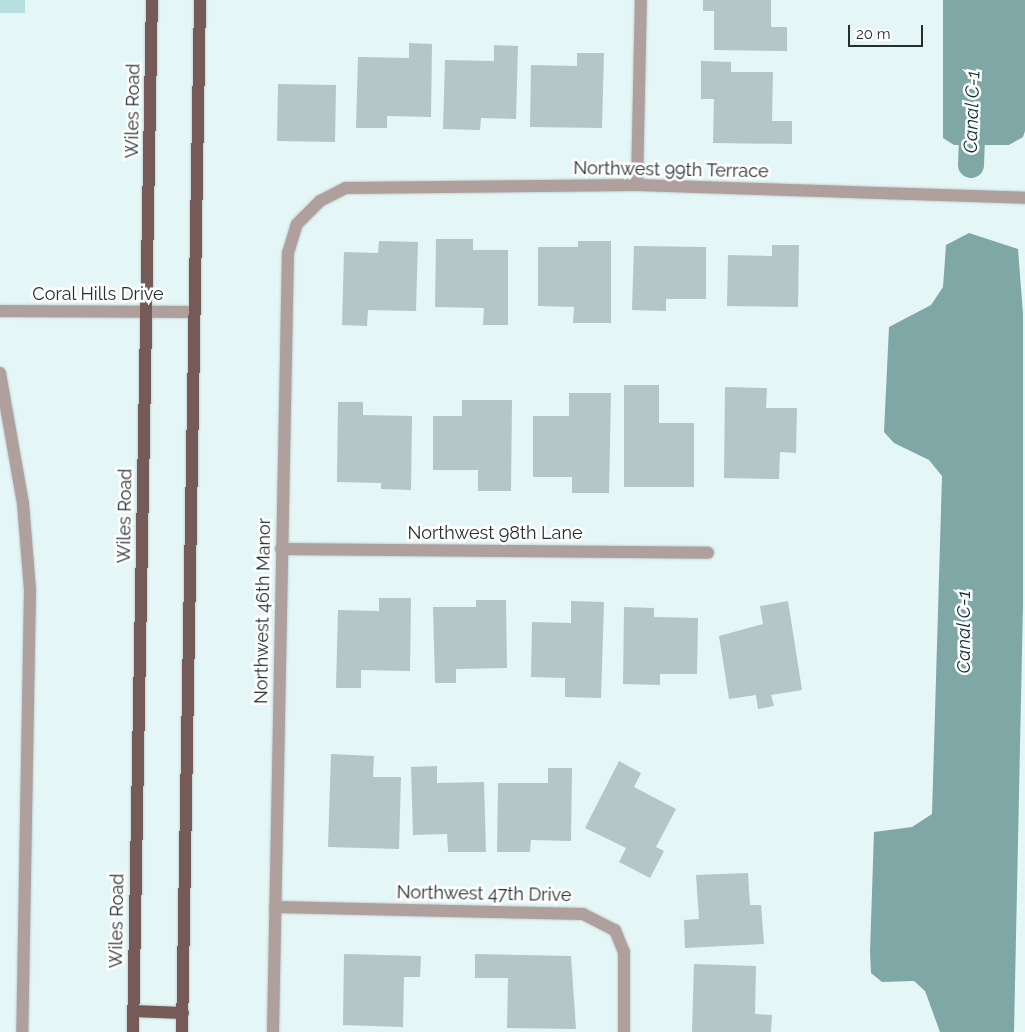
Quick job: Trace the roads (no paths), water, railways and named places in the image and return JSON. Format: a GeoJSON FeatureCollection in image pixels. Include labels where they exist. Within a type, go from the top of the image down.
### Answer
{"type":"FeatureCollection","features":[{"type":"Feature","properties":{"kind":"main road","name":"Wiles Road"},"geometry":{"type":"LineString","coordinates":[[132,1032],[152,0]]}},
{"type":"Feature","properties":{"kind":"main road"},"geometry":{"type":"LineString","coordinates":[[182,1032],[200,0]]}},
{"type":"Feature","properties":{"kind":"main road"},"geometry":{"type":"LineString","coordinates":[[133,1011],[182,1013]]}},
{"type":"Feature","properties":{"kind":"street"},"geometry":{"type":"LineString","coordinates":[[637,185],[640,0]]}},
{"type":"Feature","properties":{"kind":"street","name":"Northwest 99th Terrace"},"geometry":{"type":"LineString","coordinates":[[320,201],[346,188],[637,185],[1025,198]]}},
{"type":"Feature","properties":{"kind":"street","name":"Northwest 46th Manor"},"geometry":{"type":"LineString","coordinates":[[273,1032],[288,253],[297,224],[320,201]]}},
{"type":"Feature","properties":{"kind":"street","name":"Coral Hills Drive"},"geometry":{"type":"LineString","coordinates":[[0,311],[196,312]]}},
{"type":"Feature","properties":{"kind":"street"},"geometry":{"type":"LineString","coordinates":[[0,373],[23,503],[30,590],[22,1032]]}},
{"type":"Feature","properties":{"kind":"street","name":"Northwest 98th Lane"},"geometry":{"type":"LineString","coordinates":[[281,549],[708,553]]}},
{"type":"Feature","properties":{"kind":"street","name":"Northwest 47th Drive"},"geometry":{"type":"LineString","coordinates":[[275,907],[583,914],[615,930],[624,952],[624,1032]]}},
{"type":"Feature","properties":{"kind":"water"},"geometry":{"type":"Polygon","coordinates":[[[943,0],[1025,0],[1025,131],[1023,137],[1009,145],[954,145],[943,138],[943,0]]]}},
{"type":"Feature","properties":{"kind":"water"},"geometry":{"type":"Polygon","coordinates":[[[969,233],[1018,249],[1023,314],[1023,604],[1014,1032],[940,1032],[925,991],[914,981],[882,982],[871,973],[874,832],[912,827],[932,814],[942,476],[929,460],[894,443],[884,432],[889,327],[931,305],[943,287],[946,245],[969,233]]]}},
{"type":"Feature","properties":{"kind":"waterway","name":"Canal C-1"},"geometry":{"type":"LineString","coordinates":[[971,165],[973,111]]}}]}
